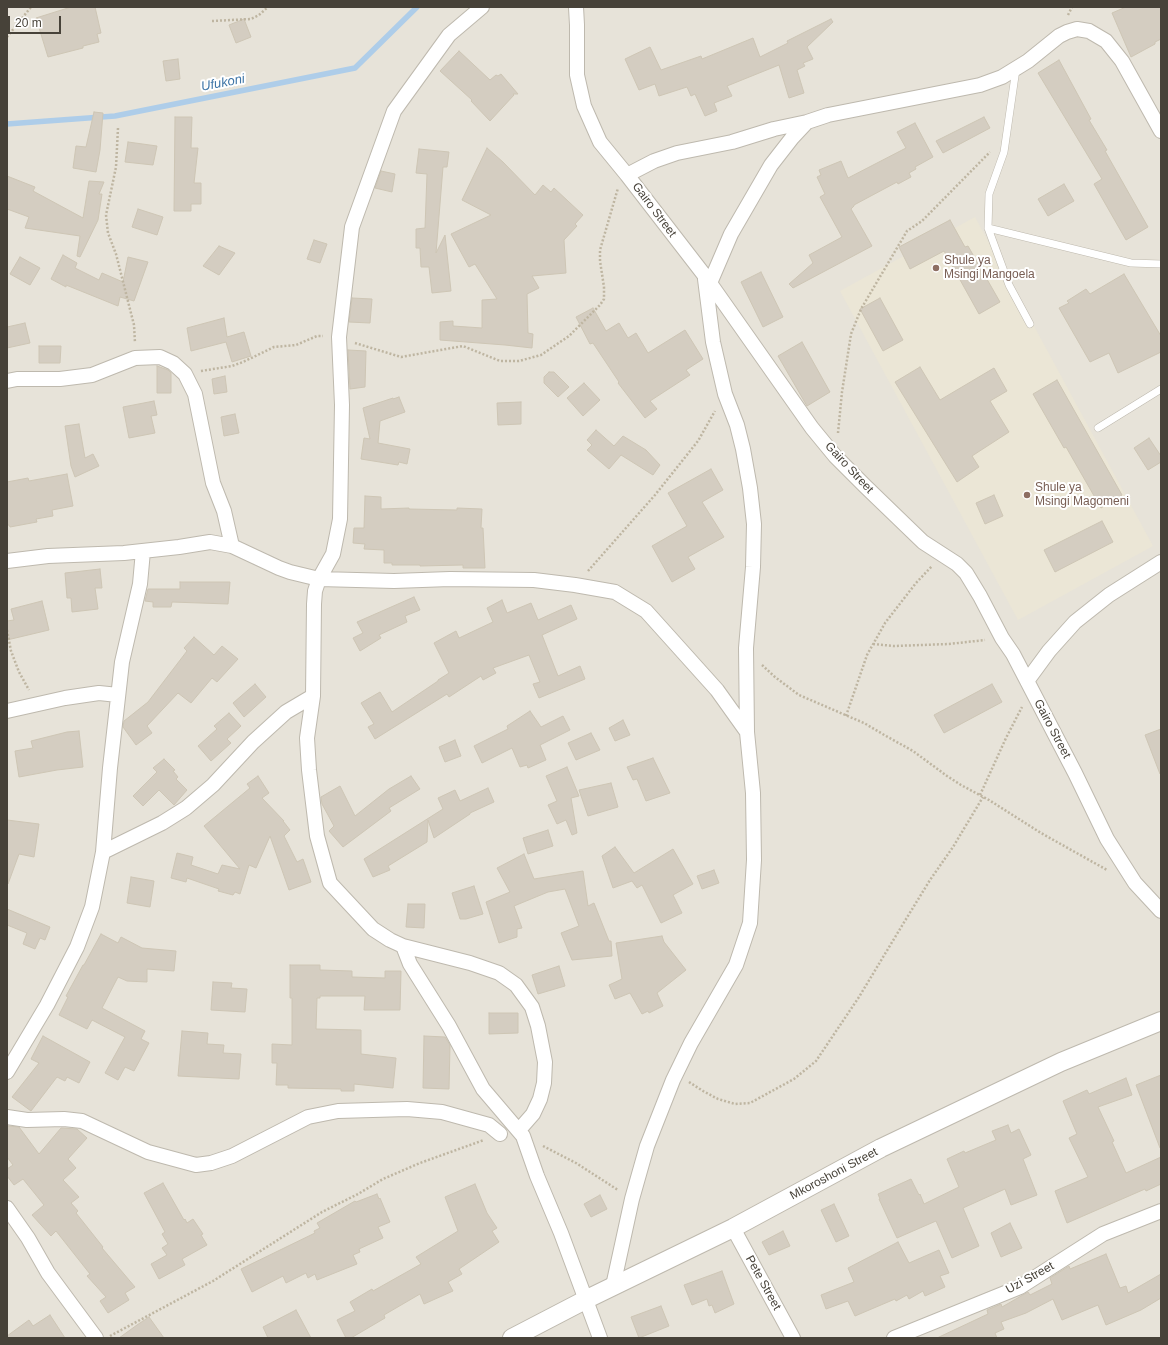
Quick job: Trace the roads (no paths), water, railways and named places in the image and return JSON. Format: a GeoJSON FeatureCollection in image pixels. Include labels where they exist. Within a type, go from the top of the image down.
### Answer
{"type":"FeatureCollection","features":[{"type":"Feature","properties":{"kind":"street"},"geometry":{"type":"LineString","coordinates":[[482,7],[449,36],[394,111],[352,227],[339,337],[342,406],[340,519],[333,554],[319,578],[315,591],[313,696],[308,738],[309,770],[317,836],[330,883],[373,929],[403,946],[470,963],[499,973],[516,984],[532,1007],[538,1026],[545,1062],[544,1083],[540,1099],[533,1114],[521,1133]]}},
{"type":"Feature","properties":{"kind":"street","name":"Gairo Street"},"geometry":{"type":"LineString","coordinates":[[576,7],[577,75],[584,106],[600,142],[708,280],[812,428],[835,456],[923,542],[957,564],[966,573],[1030,686],[1107,839],[1135,883],[1161,911]]}},
{"type":"Feature","properties":{"kind":"street"},"geometry":{"type":"LineString","coordinates":[[625,172],[677,153],[732,142],[774,129],[857,109],[973,87],[1002,77],[1016,69],[1059,36],[1067,32],[1077,30],[1089,31],[1106,41],[1122,61],[1161,131]]}},
{"type":"Feature","properties":{"kind":"street"},"geometry":{"type":"LineString","coordinates":[[613,1286],[632,1199],[647,1146],[691,1043],[736,965],[750,923],[754,860],[753,793],[747,732],[746,648],[753,567],[754,524],[743,448],[737,425],[725,394],[713,342],[708,280],[730,234],[771,165],[792,138],[807,122]]}},
{"type":"Feature","properties":{"kind":"street"},"geometry":{"type":"LineString","coordinates":[[7,381],[17,379],[60,379],[92,376],[135,358],[160,357],[173,363],[185,374],[195,394],[213,484],[224,511],[232,546]]}},
{"type":"Feature","properties":{"kind":"street"},"geometry":{"type":"LineString","coordinates":[[7,561],[48,556],[124,553],[210,542],[232,546],[290,572],[319,578],[394,581],[481,579],[534,580],[615,592],[646,611],[717,690],[747,732]]}},
{"type":"Feature","properties":{"kind":"street"},"geometry":{"type":"LineString","coordinates":[[7,1072],[47,1005],[77,947],[92,907],[103,852],[122,662],[140,584],[143,551]]}},
{"type":"Feature","properties":{"kind":"street"},"geometry":{"type":"LineString","coordinates":[[1030,686],[1048,651],[1075,622],[1109,595],[1161,562]]}},
{"type":"Feature","properties":{"kind":"street"},"geometry":{"type":"LineString","coordinates":[[7,712],[65,698],[99,693],[118,695]]}},
{"type":"Feature","properties":{"kind":"street"},"geometry":{"type":"LineString","coordinates":[[103,852],[162,823],[186,808],[213,784],[253,742],[286,712],[313,696]]}},
{"type":"Feature","properties":{"kind":"street"},"geometry":{"type":"LineString","coordinates":[[403,946],[410,964],[449,1026],[483,1089],[521,1133],[587,1299],[600,1338]]}},
{"type":"Feature","properties":{"kind":"street","name":"Mkoroshoni Street"},"geometry":{"type":"LineString","coordinates":[[512,1338],[613,1286],[733,1228],[881,1148],[1061,1062],[1161,1020]]}},
{"type":"Feature","properties":{"kind":"street"},"geometry":{"type":"LineString","coordinates":[[7,1117],[28,1120],[64,1119],[82,1121],[148,1152],[196,1165],[211,1163],[232,1156],[308,1117],[338,1111],[407,1109],[442,1112],[489,1125],[500,1134]]}},
{"type":"Feature","properties":{"kind":"street"},"geometry":{"type":"LineString","coordinates":[[7,1208],[28,1238],[48,1273],[96,1338]]}},
{"type":"Feature","properties":{"kind":"street","name":"Uzi Street"},"geometry":{"type":"LineString","coordinates":[[894,1338],[1020,1287],[1103,1234],[1161,1211]]}},
{"type":"Feature","properties":{"kind":"street","name":"Pete Street"},"geometry":{"type":"LineString","coordinates":[[733,1228],[793,1338]]}},
{"type":"Feature","properties":{"kind":"lane"},"geometry":{"type":"LineString","coordinates":[[1016,69],[1004,152],[989,194],[988,228],[1009,285],[1030,324]]}},
{"type":"Feature","properties":{"kind":"lane"},"geometry":{"type":"LineString","coordinates":[[988,228],[1131,263],[1161,264]]}},
{"type":"Feature","properties":{"kind":"lane"},"geometry":{"type":"LineString","coordinates":[[1098,428],[1161,389]]}},
{"type":"Feature","properties":{"kind":"waterway","name":"Ufukoni"},"geometry":{"type":"LineString","coordinates":[[7,124],[115,116],[355,68],[417,7]]}},
{"type":"Feature","properties":{"kind":"place","name":"Shule ya Msingi Mangoela"},"geometry":{"type":"Point","coordinates":[936,268]}},
{"type":"Feature","properties":{"kind":"place","name":"Shule ya Msingi Magomeni"},"geometry":{"type":"Point","coordinates":[1027,495]}}]}
